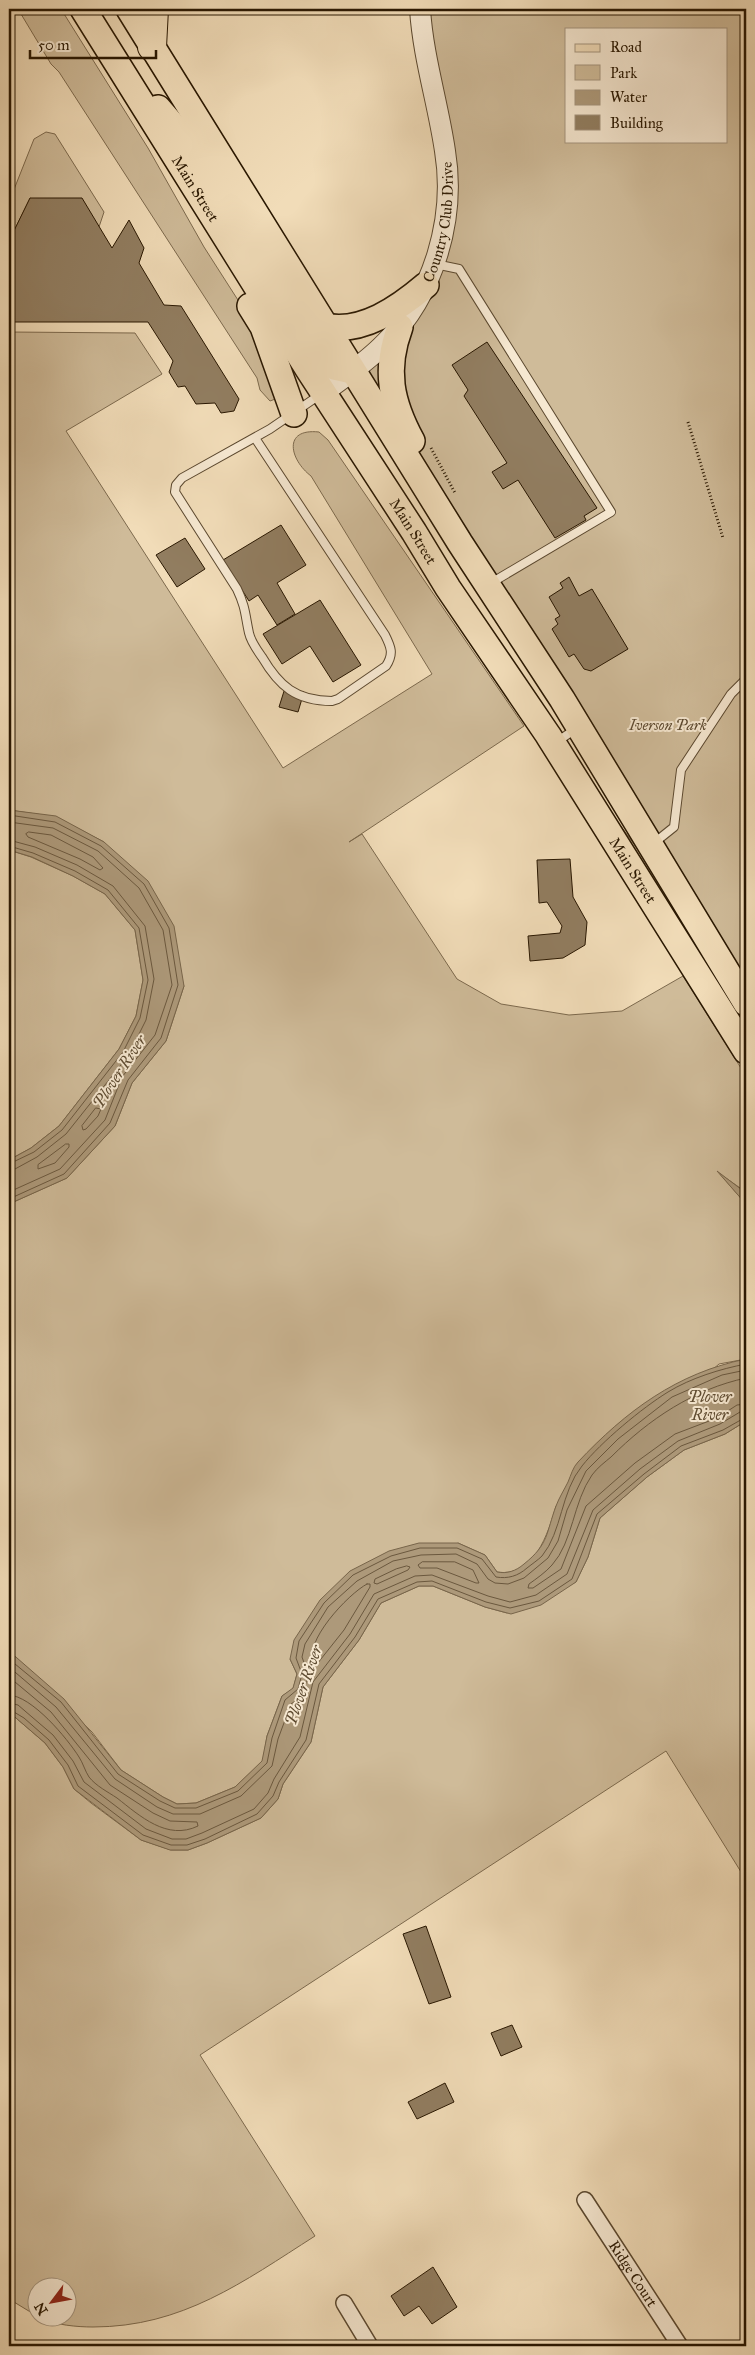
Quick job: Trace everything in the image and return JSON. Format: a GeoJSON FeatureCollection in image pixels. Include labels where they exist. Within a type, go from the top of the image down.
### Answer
{"type":"FeatureCollection","features":[{"type":"Feature","properties":{"kind":"highway"},"geometry":{"type":"LineString","coordinates":[[152,47],[154,9]]}},
{"type":"Feature","properties":{"kind":"main road","name":"Main Street"},"geometry":{"type":"LineString","coordinates":[[83,9],[323,393],[414,532],[448,588],[554,744],[746,1051]]}},
{"type":"Feature","properties":{"kind":"main road","name":"Main Street"},"geometry":{"type":"LineString","coordinates":[[129,9],[352,371],[578,726],[746,1003]]}},
{"type":"Feature","properties":{"kind":"main road"},"geometry":{"type":"LineString","coordinates":[[125,78],[152,101],[195,151],[323,359],[334,367],[352,371]]}},
{"type":"Feature","properties":{"kind":"main road"},"geometry":{"type":"LineString","coordinates":[[204,205],[213,246],[263,327],[294,414]]}},
{"type":"Feature","properties":{"kind":"main road"},"geometry":{"type":"LineString","coordinates":[[325,326],[337,329],[348,328],[375,319],[408,300],[430,275]]}},
{"type":"Feature","properties":{"kind":"main road"},"geometry":{"type":"LineString","coordinates":[[400,328],[392,349],[390,367],[400,420],[436,487],[460,543]]}},
{"type":"Feature","properties":{"kind":"main road"},"geometry":{"type":"LineString","coordinates":[[323,393],[335,396],[357,415],[425,516],[460,543]]}},
{"type":"Feature","properties":{"kind":"street","name":"Country Club Drive"},"geometry":{"type":"LineString","coordinates":[[323,393],[380,349],[400,328],[430,275],[442,233],[447,196],[446,152],[421,32],[420,9]]}},
{"type":"Feature","properties":{"kind":"street","name":"Ridge Court"},"geometry":{"type":"LineString","coordinates":[[585,2200],[680,2346]]}},
{"type":"Feature","properties":{"kind":"street"},"geometry":{"type":"LineString","coordinates":[[344,2303],[370,2346]]}},
{"type":"Feature","properties":{"kind":"lane"},"geometry":{"type":"LineString","coordinates":[[430,275],[459,269],[611,512],[487,585]]}},
{"type":"Feature","properties":{"kind":"lane"},"geometry":{"type":"LineString","coordinates":[[255,438],[385,635],[392,650],[390,660],[386,666],[338,699],[332,701],[293,692],[282,686],[276,679],[251,640],[246,606],[238,589],[175,492],[176,485],[182,478],[255,438],[294,414],[323,393]]}},
{"type":"Feature","properties":{"kind":"lane"},"geometry":{"type":"LineString","coordinates":[[651,846],[674,827],[681,770],[731,694],[746,679]]}},
{"type":"Feature","properties":{"kind":"lane"},"geometry":{"type":"LineString","coordinates":[[554,744],[578,726]]}},
{"type":"Feature","properties":{"kind":"path"},"geometry":{"type":"LineString","coordinates":[[688,422],[723,538]]}},
{"type":"Feature","properties":{"kind":"path"},"geometry":{"type":"LineString","coordinates":[[430,445],[458,499]]}},
{"type":"Feature","properties":{"kind":"green space"},"geometry":{"type":"Polygon","coordinates":[[[18,9],[61,9],[148,148],[204,247],[277,361],[278,398],[270,401],[260,390],[257,378],[59,72],[51,64],[18,9]]]}},
{"type":"Feature","properties":{"kind":"green space","name":"Iverson Park"},"geometry":{"type":"Polygon","coordinates":[[[420,9],[746,9],[746,1003],[352,371],[416,303],[447,196],[420,9]]]}},
{"type":"Feature","properties":{"kind":"green space"},"geometry":{"type":"Polygon","coordinates":[[[46,132],[55,134],[104,212],[99,227],[30,198],[9,241],[9,202],[34,139],[46,132]]]}},
{"type":"Feature","properties":{"kind":"green space"},"geometry":{"type":"Polygon","coordinates":[[[9,332],[135,333],[162,374],[66,431],[283,768],[432,674],[311,476],[298,462],[293,446],[299,435],[307,432],[319,432],[328,440],[524,726],[349,842],[362,834],[457,979],[501,1004],[569,1015],[622,1011],[683,976],[746,1076],[746,1192],[720,1174],[746,1204],[746,1359],[719,1364],[556,1506],[544,1541],[530,1561],[521,1568],[510,1572],[497,1572],[485,1555],[458,1543],[290,1659],[297,1674],[293,1689],[282,1696],[267,1736],[263,1761],[235,1787],[196,1803],[177,1804],[121,1770],[92,1732],[9,1651],[9,1204],[67,1178],[115,1126],[132,1083],[166,1041],[184,986],[104,842],[56,817],[9,810],[9,332]]]}},
{"type":"Feature","properties":{"kind":"green space"},"geometry":{"type":"Polygon","coordinates":[[[620,825],[662,882],[740,1022],[617,827],[620,825]]]}},
{"type":"Feature","properties":{"kind":"green space"},"geometry":{"type":"Polygon","coordinates":[[[9,850],[31,857],[73,876],[105,894],[135,930],[143,980],[136,1016],[119,1049],[59,1126],[31,1148],[9,1160],[9,850]]]}},
{"type":"Feature","properties":{"kind":"green space"},"geometry":{"type":"Polygon","coordinates":[[[746,1421],[746,1880],[666,1751],[200,2055],[315,2236],[237,2285],[210,2299],[155,2319],[125,2325],[78,2327],[78,2278],[28,2278],[28,2311],[9,2299],[9,1712],[45,1743],[63,1767],[74,1789],[141,1840],[171,1850],[188,1850],[207,1843],[261,1818],[278,1799],[283,1784],[311,1742],[323,1687],[359,1640],[381,1603],[419,1586],[433,1586],[485,1607],[507,1613],[576,1582],[588,1557],[600,1518],[647,1477],[684,1450],[725,1434],[746,1421]]]}},
{"type":"Feature","properties":{"kind":"water","name":"Plover River"},"geometry":{"type":"Polygon","coordinates":[[[9,810],[56,816],[104,842],[148,881],[174,926],[184,986],[166,1041],[132,1083],[115,1126],[67,1178],[9,1204],[9,1160],[31,1148],[59,1126],[119,1049],[136,1016],[143,980],[135,930],[105,894],[73,876],[32,857],[9,850],[9,810]]]}},
{"type":"Feature","properties":{"kind":"water"},"geometry":{"type":"Polygon","coordinates":[[[717,1171],[746,1193],[746,1204],[745,1203],[717,1171]]]}},
{"type":"Feature","properties":{"kind":"water","name":"Plover River"},"geometry":{"type":"Polygon","coordinates":[[[746,1359],[746,1421],[725,1434],[684,1450],[647,1477],[600,1518],[588,1557],[576,1582],[541,1605],[511,1614],[485,1607],[433,1586],[419,1586],[381,1603],[359,1640],[323,1687],[311,1742],[283,1784],[278,1799],[261,1818],[188,1850],[170,1850],[141,1840],[74,1789],[63,1767],[45,1743],[9,1712],[9,1651],[64,1699],[121,1770],[163,1797],[177,1804],[196,1803],[235,1787],[262,1761],[267,1736],[282,1696],[293,1688],[297,1674],[290,1659],[294,1640],[320,1600],[350,1571],[389,1551],[419,1543],[458,1543],[485,1555],[497,1572],[508,1572],[518,1568],[532,1557],[546,1538],[557,1503],[576,1464],[615,1426],[675,1384],[721,1365],[746,1359]]]}},
{"type":"Feature","properties":{"kind":"building"},"geometry":{"type":"Polygon","coordinates":[[[30,198],[82,198],[112,248],[129,220],[144,248],[139,263],[164,305],[181,306],[239,399],[234,411],[221,413],[215,403],[196,404],[185,386],[178,387],[169,372],[173,361],[148,322],[9,322],[9,241],[30,198]]]}},
{"type":"Feature","properties":{"kind":"building"},"geometry":{"type":"Polygon","coordinates":[[[487,342],[597,508],[584,516],[586,520],[555,538],[518,480],[503,489],[492,472],[507,463],[464,396],[468,390],[452,365],[487,342]]]}},
{"type":"Feature","properties":{"kind":"building"},"geometry":{"type":"Polygon","coordinates":[[[281,525],[306,565],[277,583],[295,614],[277,625],[258,595],[249,601],[223,560],[281,525]]]}},
{"type":"Feature","properties":{"kind":"building"},"geometry":{"type":"Polygon","coordinates":[[[185,538],[205,569],[177,587],[156,555],[185,538]]]}},
{"type":"Feature","properties":{"kind":"building"},"geometry":{"type":"Polygon","coordinates":[[[569,577],[579,596],[592,589],[628,649],[591,671],[584,669],[574,654],[569,657],[552,629],[558,624],[555,619],[560,616],[549,597],[563,588],[560,583],[569,577]]]}},
{"type":"Feature","properties":{"kind":"building"},"geometry":{"type":"Polygon","coordinates":[[[320,600],[361,665],[333,682],[310,646],[282,664],[263,634],[320,600]]]}},
{"type":"Feature","properties":{"kind":"building"},"geometry":{"type":"Polygon","coordinates":[[[285,688],[304,692],[298,712],[279,707],[285,688]]]}},
{"type":"Feature","properties":{"kind":"building"},"geometry":{"type":"Polygon","coordinates":[[[570,859],[573,897],[587,922],[585,945],[563,958],[530,961],[528,936],[560,933],[562,926],[547,902],[539,903],[537,860],[570,859]]]}},
{"type":"Feature","properties":{"kind":"building"},"geometry":{"type":"Polygon","coordinates":[[[426,1926],[451,1997],[429,2004],[403,1934],[426,1926]]]}},
{"type":"Feature","properties":{"kind":"building"},"geometry":{"type":"Polygon","coordinates":[[[512,2025],[522,2047],[501,2056],[491,2033],[512,2025]]]}},
{"type":"Feature","properties":{"kind":"building"},"geometry":{"type":"Polygon","coordinates":[[[445,2083],[454,2102],[417,2119],[408,2102],[445,2083]]]}},
{"type":"Feature","properties":{"kind":"building"},"geometry":{"type":"Polygon","coordinates":[[[433,2267],[457,2307],[432,2324],[419,2306],[404,2316],[391,2296],[433,2267]]]}}]}
